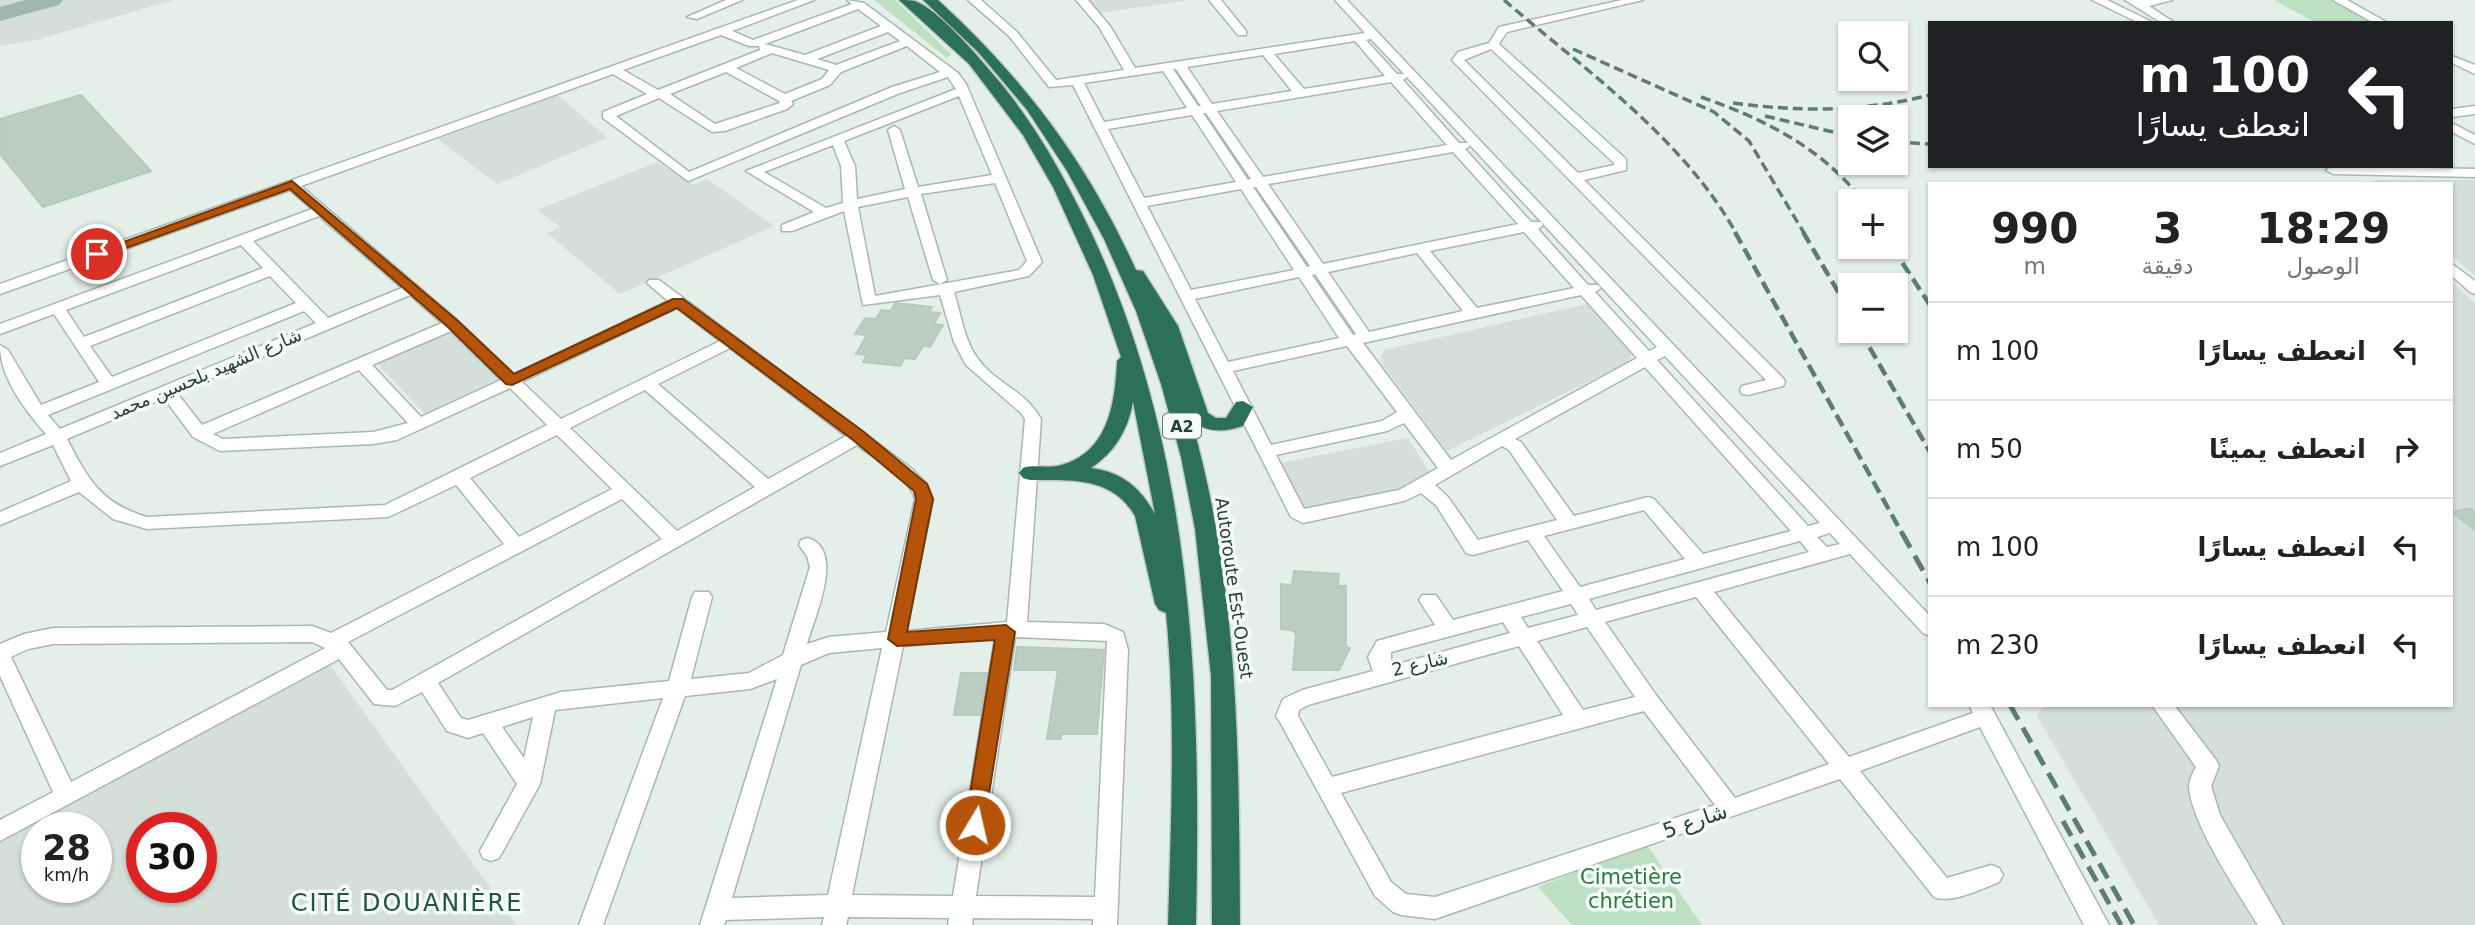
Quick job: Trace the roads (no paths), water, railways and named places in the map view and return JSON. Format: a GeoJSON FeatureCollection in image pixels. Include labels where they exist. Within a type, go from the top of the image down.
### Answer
{"type":"FeatureCollection","features":[{"type":"Feature","properties":{"kind":"highway","name":"A2"},"geometry":{"type":"LineString","coordinates":[[906,0],[967,56],[1022,122],[1085,232],[1128,338],[1158,452],[1174,553],[1186,818],[1182,925]]}},
{"type":"Feature","properties":{"kind":"highway","name":"Autoroute Est-Ouest"},"geometry":{"type":"LineString","coordinates":[[930,0],[979,43],[1039,112],[1075,167],[1114,242],[1164,370],[1189,452],[1206,529],[1225,695],[1226,925]]}},
{"type":"Feature","properties":{"kind":"highway"},"geometry":{"type":"LineString","coordinates":[[1114,242],[1163,312],[1176,343],[1199,416],[1207,422],[1224,425],[1236,421],[1243,407]]}},
{"type":"Feature","properties":{"kind":"highway"},"geometry":{"type":"LineString","coordinates":[[1065,472],[1097,456],[1115,428],[1126,389],[1128,338]]}},
{"type":"Feature","properties":{"kind":"highway"},"geometry":{"type":"LineString","coordinates":[[1030,473],[1065,472],[1104,476],[1119,482],[1134,494],[1144,510],[1181,671]]}},
{"type":"Feature","properties":{"kind":"street"},"geometry":{"type":"LineString","coordinates":[[769,0],[783,9]]}},
{"type":"Feature","properties":{"kind":"street"},"geometry":{"type":"LineString","coordinates":[[0,289],[808,0]]}},
{"type":"Feature","properties":{"kind":"street"},"geometry":{"type":"LineString","coordinates":[[974,0],[1013,34],[1053,84],[1092,111]]}},
{"type":"Feature","properties":{"kind":"street"},"geometry":{"type":"LineString","coordinates":[[1082,0],[1104,26],[1131,72]]}},
{"type":"Feature","properties":{"kind":"street"},"geometry":{"type":"LineString","coordinates":[[1215,0],[1242,33]]}},
{"type":"Feature","properties":{"kind":"street"},"geometry":{"type":"LineString","coordinates":[[1340,0],[1394,78],[1823,555]]}},
{"type":"Feature","properties":{"kind":"street"},"geometry":{"type":"LineString","coordinates":[[1637,0],[1503,29],[1493,45],[1462,54],[1458,60],[1777,382],[1748,390]]}},
{"type":"Feature","properties":{"kind":"street"},"geometry":{"type":"LineString","coordinates":[[2098,0],[2145,21]]}},
{"type":"Feature","properties":{"kind":"street"},"geometry":{"type":"LineString","coordinates":[[2134,2],[2166,0]]}},
{"type":"Feature","properties":{"kind":"street"},"geometry":{"type":"LineString","coordinates":[[2339,0],[2379,21]]}},
{"type":"Feature","properties":{"kind":"street"},"geometry":{"type":"LineString","coordinates":[[693,17],[730,1]]}},
{"type":"Feature","properties":{"kind":"street"},"geometry":{"type":"LineString","coordinates":[[2134,2],[2167,21]]}},
{"type":"Feature","properties":{"kind":"street"},"geometry":{"type":"LineString","coordinates":[[753,44],[856,3],[889,27],[948,73],[964,90],[1035,262],[1024,273],[943,284],[867,302],[850,203],[848,166],[837,139]]}},
{"type":"Feature","properties":{"kind":"street"},"geometry":{"type":"LineString","coordinates":[[806,59],[889,27]]}},
{"type":"Feature","properties":{"kind":"street"},"geometry":{"type":"LineString","coordinates":[[721,31],[753,44],[837,69]]}},
{"type":"Feature","properties":{"kind":"street"},"geometry":{"type":"LineString","coordinates":[[1053,84],[1366,36],[1412,75],[1928,626]]}},
{"type":"Feature","properties":{"kind":"street"},"geometry":{"type":"LineString","coordinates":[[784,99],[826,82],[837,69],[906,42]]}},
{"type":"Feature","properties":{"kind":"street"},"geometry":{"type":"LineString","coordinates":[[1493,45],[1621,162],[1621,167],[1575,178]]}},
{"type":"Feature","properties":{"kind":"street"},"geometry":{"type":"LineString","coordinates":[[772,49],[607,115],[688,177],[895,90],[948,73]]}},
{"type":"Feature","properties":{"kind":"street"},"geometry":{"type":"LineString","coordinates":[[1266,51],[1301,94]]}},
{"type":"Feature","properties":{"kind":"street"},"geometry":{"type":"LineString","coordinates":[[2453,58],[2475,53]]}},
{"type":"Feature","properties":{"kind":"street"},"geometry":{"type":"LineString","coordinates":[[2453,59],[2475,70]]}},
{"type":"Feature","properties":{"kind":"street"},"geometry":{"type":"LineString","coordinates":[[1172,65],[1252,183],[1319,269],[1357,340]]}},
{"type":"Feature","properties":{"kind":"street"},"geometry":{"type":"LineString","coordinates":[[613,69],[715,129],[787,104],[784,99],[728,68]]}},
{"type":"Feature","properties":{"kind":"street"},"geometry":{"type":"LineString","coordinates":[[1100,126],[1412,75]]}},
{"type":"Feature","properties":{"kind":"street"},"geometry":{"type":"LineString","coordinates":[[1077,80],[1297,513],[1303,517],[1404,495],[1500,438],[1668,348]]}},
{"type":"Feature","properties":{"kind":"street"},"geometry":{"type":"LineString","coordinates":[[822,211],[753,171],[964,90]]}},
{"type":"Feature","properties":{"kind":"street"},"geometry":{"type":"LineString","coordinates":[[2453,113],[2473,111]]}},
{"type":"Feature","properties":{"kind":"street"},"geometry":{"type":"LineString","coordinates":[[2453,128],[2475,140]]}},
{"type":"Feature","properties":{"kind":"street"},"geometry":{"type":"LineString","coordinates":[[894,130],[911,193],[972,361],[1028,408],[1033,419],[1017,622],[1010,631],[961,916]]}},
{"type":"Feature","properties":{"kind":"street"},"geometry":{"type":"LineString","coordinates":[[1139,203],[1476,144]]}},
{"type":"Feature","properties":{"kind":"street"},"geometry":{"type":"LineString","coordinates":[[2330,168],[2425,169],[2475,173]]}},
{"type":"Feature","properties":{"kind":"street"},"geometry":{"type":"LineString","coordinates":[[2330,168],[2348,182]]}},
{"type":"Feature","properties":{"kind":"street"},"geometry":{"type":"LineString","coordinates":[[788,228],[822,211],[850,203],[1000,178]]}},
{"type":"Feature","properties":{"kind":"street"},"geometry":{"type":"LineString","coordinates":[[1252,183],[1303,272],[1357,340],[1447,468]]}},
{"type":"Feature","properties":{"kind":"street"},"geometry":{"type":"LineString","coordinates":[[292,184],[453,324],[675,540]]}},
{"type":"Feature","properties":{"kind":"street"},"geometry":{"type":"LineString","coordinates":[[0,330],[322,210]]}},
{"type":"Feature","properties":{"kind":"street"},"geometry":{"type":"LineString","coordinates":[[1186,296],[1549,223]]}},
{"type":"Feature","properties":{"kind":"street"},"geometry":{"type":"LineString","coordinates":[[243,239],[325,324]]}},
{"type":"Feature","properties":{"kind":"street"},"geometry":{"type":"LineString","coordinates":[[1421,249],[1473,314]]}},
{"type":"Feature","properties":{"kind":"street"},"geometry":{"type":"LineString","coordinates":[[80,344],[272,270]]}},
{"type":"Feature","properties":{"kind":"street"},"geometry":{"type":"LineString","coordinates":[[2460,275],[2475,289]]}},
{"type":"Feature","properties":{"kind":"street"},"geometry":{"type":"LineString","coordinates":[[654,283],[859,436],[906,473],[924,494],[897,639],[837,916]]}},
{"type":"Feature","properties":{"kind":"street"},"geometry":{"type":"LineString","coordinates":[[1223,368],[1608,285]]}},
{"type":"Feature","properties":{"kind":"street","name":"شارع الشهيد بلحسين محمد"},"geometry":{"type":"LineString","coordinates":[[0,460],[412,289]]}},
{"type":"Feature","properties":{"kind":"street"},"geometry":{"type":"LineString","coordinates":[[166,390],[199,433],[218,444],[373,439],[397,434],[419,425],[678,302]]}},
{"type":"Feature","properties":{"kind":"street"},"geometry":{"type":"LineString","coordinates":[[37,413],[304,305]]}},
{"type":"Feature","properties":{"kind":"street"},"geometry":{"type":"LineString","coordinates":[[57,308],[110,385]]}},
{"type":"Feature","properties":{"kind":"street"},"geometry":{"type":"LineString","coordinates":[[199,433],[453,324]]}},
{"type":"Feature","properties":{"kind":"street"},"geometry":{"type":"LineString","coordinates":[[1,355],[37,413],[58,437],[81,484],[119,515],[147,523],[372,514],[396,508],[732,341]]}},
{"type":"Feature","properties":{"kind":"street"},"geometry":{"type":"LineString","coordinates":[[360,362],[419,425]]}},
{"type":"Feature","properties":{"kind":"street"},"geometry":{"type":"LineString","coordinates":[[647,383],[767,488]]}},
{"type":"Feature","properties":{"kind":"street"},"geometry":{"type":"LineString","coordinates":[[1266,452],[1387,425],[1407,414]]}},
{"type":"Feature","properties":{"kind":"street"},"geometry":{"type":"LineString","coordinates":[[66,795],[0,653],[24,642],[53,636],[312,634],[337,644],[381,698],[400,697],[859,436]]}},
{"type":"Feature","properties":{"kind":"street"},"geometry":{"type":"LineString","coordinates":[[1500,438],[1515,446],[1569,523]]}},
{"type":"Feature","properties":{"kind":"street"},"geometry":{"type":"LineString","coordinates":[[459,477],[517,547]]}},
{"type":"Feature","properties":{"kind":"street"},"geometry":{"type":"LineString","coordinates":[[0,519],[81,484]]}},
{"type":"Feature","properties":{"kind":"street"},"geometry":{"type":"LineString","coordinates":[[1423,485],[1442,501],[1472,548],[1648,503],[1698,560]]}},
{"type":"Feature","properties":{"kind":"street"},"geometry":{"type":"LineString","coordinates":[[0,831],[337,644],[626,490]]}},
{"type":"Feature","properties":{"kind":"street","name":"شارع 2"},"geometry":{"type":"LineString","coordinates":[[1833,526],[1698,560],[1578,597],[1384,646],[1378,654],[1377,662],[1385,674],[1852,547]]}},
{"type":"Feature","properties":{"kind":"street"},"geometry":{"type":"LineString","coordinates":[[1533,534],[1649,701],[1731,809]]}},
{"type":"Feature","properties":{"kind":"street"},"geometry":{"type":"LineString","coordinates":[[426,681],[454,726],[468,729],[546,704],[750,681],[770,675],[789,663],[812,648],[1010,631],[1104,632],[1116,637],[1118,650],[1106,917],[714,917],[750,806],[789,663],[819,567],[816,553],[808,545]]}},
{"type":"Feature","properties":{"kind":"street"},"geometry":{"type":"LineString","coordinates":[[1701,589],[1942,890],[1991,874]]}},
{"type":"Feature","properties":{"kind":"street"},"geometry":{"type":"LineString","coordinates":[[592,925],[611,862],[677,689],[697,627],[702,597]]}},
{"type":"Feature","properties":{"kind":"street"},"geometry":{"type":"LineString","coordinates":[[1429,600],[1448,629]]}},
{"type":"Feature","properties":{"kind":"street"},"geometry":{"type":"LineString","coordinates":[[1508,614],[1577,719]]}},
{"type":"Feature","properties":{"kind":"street"},"geometry":{"type":"LineString","coordinates":[[1385,674],[1302,698],[1287,710],[1290,726],[1328,787],[1649,701]]}},
{"type":"Feature","properties":{"kind":"street"},"geometry":{"type":"LineString","coordinates":[[491,851],[529,784],[546,704]]}},
{"type":"Feature","properties":{"kind":"street"},"geometry":{"type":"LineString","coordinates":[[2164,707],[2208,766],[2200,786],[2204,804],[2230,857],[2270,925]]}},
{"type":"Feature","properties":{"kind":"street"},"geometry":{"type":"LineString","coordinates":[[1982,711],[2094,924]]}},
{"type":"Feature","properties":{"kind":"street","name":"شارع 5"},"geometry":{"type":"LineString","coordinates":[[1328,787],[1383,889],[1401,904],[1435,908],[1731,809],[1982,711]]}},
{"type":"Feature","properties":{"kind":"street"},"geometry":{"type":"LineString","coordinates":[[487,722],[529,784]]}},
{"type":"Feature","properties":{"kind":"railway"},"geometry":{"type":"LineString","coordinates":[[1504,0],[1630,107],[1660,136],[1714,198],[1736,233]]}},
{"type":"Feature","properties":{"kind":"railway"},"geometry":{"type":"LineString","coordinates":[[1573,49],[1714,112],[1749,141],[1804,233]]}},
{"type":"Feature","properties":{"kind":"railway"},"geometry":{"type":"LineString","coordinates":[[1733,103],[1832,109],[1881,105],[1928,95]]}},
{"type":"Feature","properties":{"kind":"railway"},"geometry":{"type":"LineString","coordinates":[[1701,97],[1747,115],[1790,137],[1829,165],[1853,189]]}},
{"type":"Feature","properties":{"kind":"railway"},"geometry":{"type":"LineString","coordinates":[[1765,116],[1838,133]]}},
{"type":"Feature","properties":{"kind":"railway"},"geometry":{"type":"LineString","coordinates":[[1908,143],[1928,144]]}},
{"type":"Feature","properties":{"kind":"railway"},"geometry":{"type":"LineString","coordinates":[[1735,232],[1903,535]]}},
{"type":"Feature","properties":{"kind":"railway"},"geometry":{"type":"LineString","coordinates":[[1803,232],[1838,292]]}},
{"type":"Feature","properties":{"kind":"railway"},"geometry":{"type":"LineString","coordinates":[[1900,259],[1928,302]]}},
{"type":"Feature","properties":{"kind":"railway"},"geometry":{"type":"LineString","coordinates":[[1867,343],[1928,449]]}},
{"type":"Feature","properties":{"kind":"railway"},"geometry":{"type":"LineString","coordinates":[[1902,533],[1928,579]]}},
{"type":"Feature","properties":{"kind":"railway"},"geometry":{"type":"LineString","coordinates":[[2011,707],[2134,925]]}},
{"type":"Feature","properties":{"kind":"railway"},"geometry":{"type":"LineString","coordinates":[[2063,821],[2121,925]]}},
{"type":"Feature","properties":{"kind":"district","name":"CITÉ DOUANIÈRE"},"geometry":{"type":"Point","coordinates":[407,903]}},
{"type":"Feature","properties":{"kind":"park label","name":"Cimetière chrétien"},"geometry":{"type":"Point","coordinates":[1631,889]}}]}
